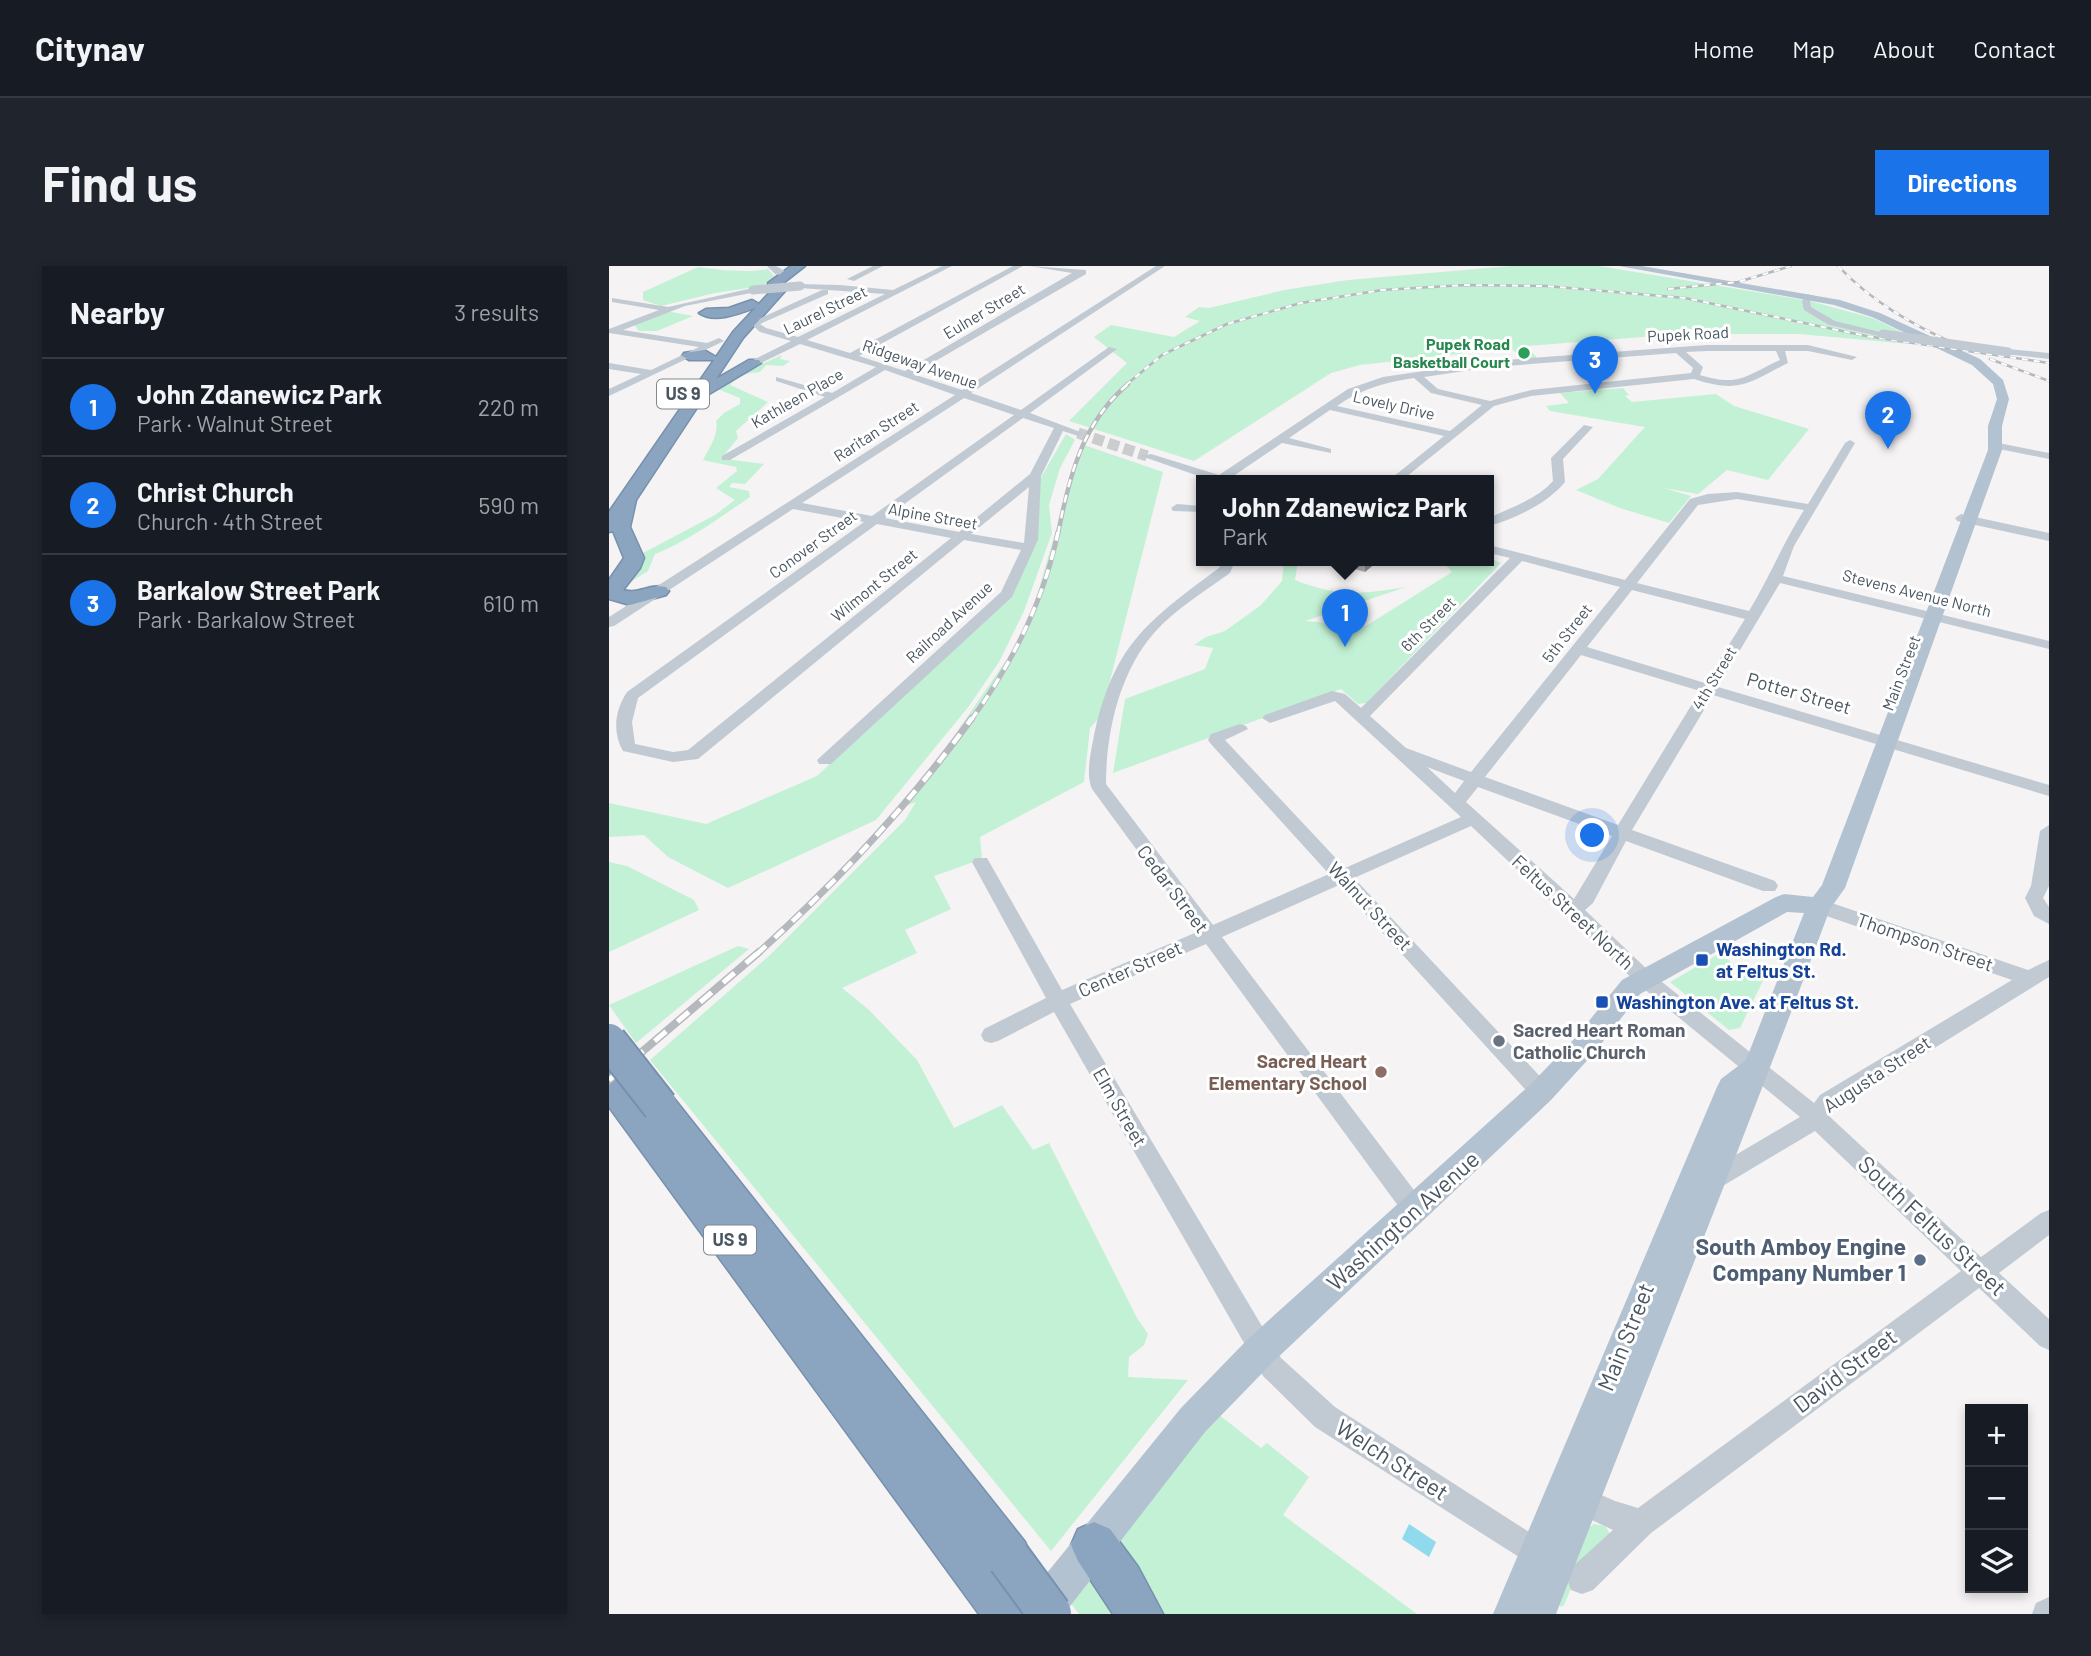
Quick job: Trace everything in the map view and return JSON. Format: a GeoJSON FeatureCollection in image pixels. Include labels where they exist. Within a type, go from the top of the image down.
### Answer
{"type":"FeatureCollection","features":[{"type":"Feature","properties":{"kind":"highway","name":"US 9"},"geometry":{"type":"LineString","coordinates":[[609,526],[618,502],[712,348],[733,324],[799,266]]}},
{"type":"Feature","properties":{"kind":"highway","name":"US 9"},"geometry":{"type":"LineString","coordinates":[[618,502],[695,399],[766,296],[811,266]]}},
{"type":"Feature","properties":{"kind":"highway"},"geometry":{"type":"LineString","coordinates":[[706,313],[734,311],[766,296]]}},
{"type":"Feature","properties":{"kind":"highway"},"geometry":{"type":"LineString","coordinates":[[706,313],[729,317],[733,324]]}},
{"type":"Feature","properties":{"kind":"highway"},"geometry":{"type":"LineString","coordinates":[[689,355],[704,354],[712,348]]}},
{"type":"Feature","properties":{"kind":"highway"},"geometry":{"type":"LineString","coordinates":[[695,399],[754,363]]}},
{"type":"Feature","properties":{"kind":"highway"},"geometry":{"type":"LineString","coordinates":[[618,502],[621,527],[634,558],[612,581],[629,599],[659,591]]}},
{"type":"Feature","properties":{"kind":"highway","name":"US 9"},"geometry":{"type":"LineString","coordinates":[[609,1041],[650,1114],[889,1426],[1000,1585],[1050,1614]]}},
{"type":"Feature","properties":{"kind":"highway","name":"US 9"},"geometry":{"type":"LineString","coordinates":[[609,1081],[650,1114]]}},
{"type":"Feature","properties":{"kind":"highway"},"geometry":{"type":"LineString","coordinates":[[1107,1528],[1122,1583],[1139,1614]]}},
{"type":"Feature","properties":{"kind":"main road"},"geometry":{"type":"LineString","coordinates":[[1627,266],[1777,291],[1807,303]]}},
{"type":"Feature","properties":{"kind":"main road","name":"Main Street"},"geometry":{"type":"LineString","coordinates":[[1511,1614],[1537,1553],[1573,1496],[1747,1094],[1819,895],[1833,888],[1882,740],[1965,519],[1986,449],[1993,444],[2003,399],[1999,383],[1990,372],[1968,357],[1849,305],[1822,301],[1807,303]]}},
{"type":"Feature","properties":{"kind":"main road"},"geometry":{"type":"LineString","coordinates":[[1777,894],[1819,895]]}},
{"type":"Feature","properties":{"kind":"main road","name":"Washington Avenue"},"geometry":{"type":"LineString","coordinates":[[1039,1614],[1187,1428],[1261,1350],[1541,1092],[1585,1045],[1631,986],[1777,894]]}},
{"type":"Feature","properties":{"kind":"main road","name":"Main Street"},"geometry":{"type":"LineString","coordinates":[[1537,1614],[1573,1496],[1731,1087],[1754,1069]]}},
{"type":"Feature","properties":{"kind":"street","name":"Ridgeway Avenue"},"geometry":{"type":"LineString","coordinates":[[771,266],[778,272],[766,296],[761,329],[851,356],[1078,433]]}},
{"type":"Feature","properties":{"kind":"street"},"geometry":{"type":"LineString","coordinates":[[851,279],[880,266]]}},
{"type":"Feature","properties":{"kind":"street","name":"Laurel Street"},"geometry":{"type":"LineString","coordinates":[[754,363],[948,266]]}},
{"type":"Feature","properties":{"kind":"street"},"geometry":{"type":"LineString","coordinates":[[851,356],[1019,266]]}},
{"type":"Feature","properties":{"kind":"street","name":"Eulner Street"},"geometry":{"type":"LineString","coordinates":[[904,375],[1081,272],[1034,266]]}},
{"type":"Feature","properties":{"kind":"street","name":"Raritan Street"},"geometry":{"type":"LineString","coordinates":[[609,623],[1161,266]]}},
{"type":"Feature","properties":{"kind":"street"},"geometry":{"type":"LineString","coordinates":[[766,296],[800,286],[894,293]]}},
{"type":"Feature","properties":{"kind":"street"},"geometry":{"type":"LineString","coordinates":[[610,331],[701,299],[825,292]]}},
{"type":"Feature","properties":{"kind":"street"},"geometry":{"type":"LineString","coordinates":[[615,300],[706,313]]}},
{"type":"Feature","properties":{"kind":"street"},"geometry":{"type":"LineString","coordinates":[[1807,303],[1832,323],[1883,334],[2049,356]]}},
{"type":"Feature","properties":{"kind":"street"},"geometry":{"type":"LineString","coordinates":[[622,333],[634,322]]}},
{"type":"Feature","properties":{"kind":"street"},"geometry":{"type":"LineString","coordinates":[[610,331],[712,348]]}},
{"type":"Feature","properties":{"kind":"street"},"geometry":{"type":"LineString","coordinates":[[1401,475],[1490,404],[1531,393],[1678,380],[1695,376],[1719,384],[1735,385],[1781,364],[1785,358],[1779,348]]}},
{"type":"Feature","properties":{"kind":"street","name":"Pupek Road"},"geometry":{"type":"LineString","coordinates":[[1230,475],[1352,391],[1368,384],[1492,364],[1678,349],[1779,348],[1820,350],[1851,357]]}},
{"type":"Feature","properties":{"kind":"street","name":"Conover Street"},"geometry":{"type":"LineString","coordinates":[[692,755],[673,757],[629,748],[625,740],[626,704],[632,695],[1112,349]]}},
{"type":"Feature","properties":{"kind":"street"},"geometry":{"type":"LineString","coordinates":[[1678,349],[1698,368],[1695,376]]}},
{"type":"Feature","properties":{"kind":"street"},"geometry":{"type":"LineString","coordinates":[[609,393],[689,355]]}},
{"type":"Feature","properties":{"kind":"street"},"geometry":{"type":"LineString","coordinates":[[609,366],[653,373]]}},
{"type":"Feature","properties":{"kind":"street","name":"Kathleen Place"},"geometry":{"type":"LineString","coordinates":[[726,458],[884,367]]}},
{"type":"Feature","properties":{"kind":"street"},"geometry":{"type":"LineString","coordinates":[[1416,375],[1435,391],[1490,404]]}},
{"type":"Feature","properties":{"kind":"street"},"geometry":{"type":"LineString","coordinates":[[779,379],[833,396]]}},
{"type":"Feature","properties":{"kind":"street","name":"Lovely Drive"},"geometry":{"type":"LineString","coordinates":[[1330,407],[1451,434]]}},
{"type":"Feature","properties":{"kind":"street","name":"Wilmont Street"},"geometry":{"type":"LineString","coordinates":[[692,755],[1035,476],[1060,427]]}},
{"type":"Feature","properties":{"kind":"street"},"geometry":{"type":"LineString","coordinates":[[1494,520],[1554,489],[1559,482],[1557,458],[1588,428]]}},
{"type":"Feature","properties":{"kind":"street"},"geometry":{"type":"LineString","coordinates":[[1280,439],[1327,451]]}},
{"type":"Feature","properties":{"kind":"street","name":"4th Street"},"geometry":{"type":"LineString","coordinates":[[1574,910],[1586,898],[1622,833],[1776,578],[1788,547],[1850,443]]}},
{"type":"Feature","properties":{"kind":"street"},"geometry":{"type":"LineString","coordinates":[[1993,444],[2049,456]]}},
{"type":"Feature","properties":{"kind":"street"},"geometry":{"type":"LineString","coordinates":[[1147,456],[1207,475]]}},
{"type":"Feature","properties":{"kind":"street","name":"Railroad Avenue"},"geometry":{"type":"LineString","coordinates":[[825,760],[1007,594],[1032,540],[1035,476]]}},
{"type":"Feature","properties":{"kind":"street","name":"5th Street"},"geometry":{"type":"LineString","coordinates":[[1456,803],[1690,505],[1716,496],[1766,499],[1811,508]]}},
{"type":"Feature","properties":{"kind":"street","name":"Alpine Street"},"geometry":{"type":"LineString","coordinates":[[791,505],[1029,548]]}},
{"type":"Feature","properties":{"kind":"street"},"geometry":{"type":"LineString","coordinates":[[1177,508],[1196,509]]}},
{"type":"Feature","properties":{"kind":"street"},"geometry":{"type":"LineString","coordinates":[[1965,519],[2049,537]]}},
{"type":"Feature","properties":{"kind":"street"},"geometry":{"type":"LineString","coordinates":[[1494,550],[1751,616]]}},
{"type":"Feature","properties":{"kind":"street","name":"6th Street"},"geometry":{"type":"LineString","coordinates":[[1361,716],[1520,556]]}},
{"type":"Feature","properties":{"kind":"street","name":"Cedar Street"},"geometry":{"type":"LineString","coordinates":[[1227,566],[1149,631],[1123,669],[1105,726],[1097,766],[1098,785],[1207,935],[1415,1210]]}},
{"type":"Feature","properties":{"kind":"street","name":"Stevens Avenue North"},"geometry":{"type":"LineString","coordinates":[[1776,578],[2049,645]]}},
{"type":"Feature","properties":{"kind":"street","name":"Potter Street"},"geometry":{"type":"LineString","coordinates":[[1577,649],[2049,791]]}},
{"type":"Feature","properties":{"kind":"street","name":"Feltus Street North"},"geometry":{"type":"LineString","coordinates":[[1270,718],[1332,696],[1340,697],[1574,910],[1645,979],[1814,1116]]}},
{"type":"Feature","properties":{"kind":"street","name":"Walnut Street"},"geometry":{"type":"LineString","coordinates":[[1240,729],[1217,737],[1216,740],[1541,1092]]}},
{"type":"Feature","properties":{"kind":"street"},"geometry":{"type":"LineString","coordinates":[[1395,749],[1777,894]]}},
{"type":"Feature","properties":{"kind":"street"},"geometry":{"type":"LineString","coordinates":[[692,755],[709,764]]}},
{"type":"Feature","properties":{"kind":"street","name":"Center Street"},"geometry":{"type":"LineString","coordinates":[[991,1035],[1058,1001],[1472,819]]}},
{"type":"Feature","properties":{"kind":"street"},"geometry":{"type":"LineString","coordinates":[[2049,831],[2040,886],[2034,898],[2041,911],[2049,916]]}},
{"type":"Feature","properties":{"kind":"street","name":"Elm Street"},"geometry":{"type":"LineString","coordinates":[[981,862],[1058,1001],[1261,1350]]}},
{"type":"Feature","properties":{"kind":"street","name":"Thompson Street"},"geometry":{"type":"LineString","coordinates":[[1819,895],[2031,979]]}},
{"type":"Feature","properties":{"kind":"street","name":"Augusta Street"},"geometry":{"type":"LineString","coordinates":[[1708,1183],[1806,1126],[1823,1105],[2049,967]]}},
{"type":"Feature","properties":{"kind":"street","name":"South Feltus Street"},"geometry":{"type":"LineString","coordinates":[[1814,1116],[2049,1337]]}},
{"type":"Feature","properties":{"kind":"street","name":"David Street"},"geometry":{"type":"LineString","coordinates":[[1582,1579],[1641,1523],[2049,1221]]}},
{"type":"Feature","properties":{"kind":"street","name":"Welch Street"},"geometry":{"type":"LineString","coordinates":[[1261,1350],[1272,1367],[1325,1417],[1537,1553]]}},
{"type":"Feature","properties":{"kind":"street"},"geometry":{"type":"LineString","coordinates":[[1573,1496],[1612,1515],[1641,1523]]}},
{"type":"Feature","properties":{"kind":"green space"},"geometry":{"type":"Polygon","coordinates":[[[1511,266],[1599,266],[1810,301],[1872,318],[1932,346],[1799,334],[1681,334],[1527,346],[1537,358],[1522,359],[1511,348],[1360,365],[1331,373],[1194,461],[1069,421],[1127,363],[1094,337],[1111,325],[1174,337],[1200,321],[1185,317],[1199,307],[1209,308],[1284,290],[1348,280],[1511,266]]]}},
{"type":"Feature","properties":{"kind":"green space"},"geometry":{"type":"Polygon","coordinates":[[[698,267],[742,271],[768,269],[774,276],[762,286],[715,293],[661,306],[643,300],[643,292],[698,267]]]}},
{"type":"Feature","properties":{"kind":"green space"},"geometry":{"type":"Polygon","coordinates":[[[666,311],[693,316],[657,331],[639,331],[634,324],[666,311]]]}},
{"type":"Feature","properties":{"kind":"green space"},"geometry":{"type":"Polygon","coordinates":[[[782,355],[780,359],[790,361],[783,366],[766,365],[760,372],[743,375],[730,385],[768,402],[736,431],[738,438],[724,455],[725,459],[764,464],[745,484],[732,483],[729,487],[749,491],[750,497],[692,536],[655,554],[648,571],[621,588],[643,553],[715,515],[735,500],[716,488],[737,471],[736,467],[703,460],[715,436],[716,421],[740,404],[740,398],[715,388],[728,379],[782,355]]]}},
{"type":"Feature","properties":{"kind":"green space"},"geometry":{"type":"Polygon","coordinates":[[[1623,388],[1629,395],[1625,396],[1632,402],[1716,394],[1734,406],[1809,429],[1768,480],[1727,470],[1698,494],[1664,488],[1691,496],[1669,523],[1620,508],[1576,490],[1598,479],[1645,427],[1550,411],[1546,406],[1569,403],[1560,393],[1623,388]]]}},
{"type":"Feature","properties":{"kind":"green space"},"geometry":{"type":"Polygon","coordinates":[[[1066,434],[1075,440],[1060,468],[1049,505],[1052,533],[1024,611],[999,662],[969,706],[876,820],[728,888],[668,857],[644,835],[609,837],[609,803],[706,824],[817,776],[1008,597],[1037,543],[1039,481],[1066,434]]]}},
{"type":"Feature","properties":{"kind":"green space"},"geometry":{"type":"Polygon","coordinates":[[[1081,444],[1163,472],[1101,716],[1090,728],[1084,782],[980,837],[982,859],[934,876],[951,909],[905,930],[917,953],[842,988],[869,1010],[917,1060],[954,1128],[1002,1105],[1033,1150],[1049,1143],[1137,1318],[1148,1334],[1144,1345],[1129,1357],[1128,1377],[1188,1380],[1051,1551],[650,1060],[770,955],[905,820],[916,802],[906,806],[1027,630],[1081,444]]]}},
{"type":"Feature","properties":{"kind":"green space"},"geometry":{"type":"Polygon","coordinates":[[[1494,560],[1501,563],[1366,703],[1358,704],[1341,689],[1113,773],[1125,699],[1205,669],[1213,648],[1194,645],[1206,637],[1225,631],[1261,605],[1282,581],[1284,566],[1297,566],[1295,580],[1337,592],[1406,587],[1305,621],[1366,626],[1452,572],[1447,566],[1494,566],[1494,560]]]}},
{"type":"Feature","properties":{"kind":"green space"},"geometry":{"type":"Polygon","coordinates":[[[609,862],[627,866],[694,900],[699,910],[609,952],[609,862]]]}},
{"type":"Feature","properties":{"kind":"green space"},"geometry":{"type":"Polygon","coordinates":[[[738,946],[749,949],[636,1043],[609,1005],[738,946]]]}},
{"type":"Feature","properties":{"kind":"green space"},"geometry":{"type":"Polygon","coordinates":[[[1720,953],[1747,976],[1763,967],[1768,970],[1740,1028],[1729,1030],[1670,982],[1720,953]]]}},
{"type":"Feature","properties":{"kind":"green space"},"geometry":{"type":"Polygon","coordinates":[[[1208,1406],[1261,1448],[1267,1443],[1309,1477],[1283,1515],[1417,1614],[1079,1614],[1059,1588],[1208,1406]]]}},
{"type":"Feature","properties":{"kind":"green space"},"geometry":{"type":"Polygon","coordinates":[[[1594,1524],[1605,1526],[1611,1535],[1582,1562],[1561,1607],[1559,1605],[1586,1530],[1594,1524]]]}},
{"type":"Feature","properties":{"kind":"water"},"geometry":{"type":"Polygon","coordinates":[[[1409,1524],[1436,1542],[1429,1557],[1402,1539],[1409,1524]]]}},
{"type":"Feature","properties":{"kind":"tunnel"},"geometry":{"type":"LineString","coordinates":[[1078,433],[1147,456]]}},
{"type":"Feature","properties":{"kind":"railway"},"geometry":{"type":"LineString","coordinates":[[1668,289],[1738,282],[1791,266]]}},
{"type":"Feature","properties":{"kind":"railway"},"geometry":{"type":"LineString","coordinates":[[1838,266],[1892,311],[1955,344]]}},
{"type":"Feature","properties":{"kind":"railway"},"geometry":{"type":"LineString","coordinates":[[1126,385],[1162,355],[1227,324],[1301,303],[1382,290],[1465,285],[1546,286],[1685,298],[1866,336],[2049,363]]}},
{"type":"Feature","properties":{"kind":"railway"},"geometry":{"type":"LineString","coordinates":[[1990,359],[2049,381]]}},
{"type":"Feature","properties":{"kind":"railway"},"geometry":{"type":"LineString","coordinates":[[1058,534],[1067,492],[1080,452],[1099,416],[1128,384]]}},
{"type":"Feature","properties":{"kind":"railway"},"geometry":{"type":"LineString","coordinates":[[971,720],[1000,677],[1025,630],[1044,582],[1058,532]]}},
{"type":"Feature","properties":{"kind":"railway"},"geometry":{"type":"LineString","coordinates":[[757,954],[871,842],[972,718]]}},
{"type":"Feature","properties":{"kind":"railway"},"geometry":{"type":"LineString","coordinates":[[609,1080],[759,952]]}},
{"type":"Feature","properties":{"kind":"place","name":"Pupek Road Basketball Court"},"geometry":{"type":"Point","coordinates":[1524,353]}},
{"type":"Feature","properties":{"kind":"place","name":"Barkalow Street Park"},"geometry":{"type":"Point","coordinates":[1595,394]}},
{"type":"Feature","properties":{"kind":"place","name":"Christ Church"},"geometry":{"type":"Point","coordinates":[1888,449]}},
{"type":"Feature","properties":{"kind":"place","name":"John Zdanewicz Park"},"geometry":{"type":"Point","coordinates":[1345,647]}},
{"type":"Feature","properties":{"kind":"place","name":"Washington Rd. at Feltus St."},"geometry":{"type":"Point","coordinates":[1702,960]}},
{"type":"Feature","properties":{"kind":"place","name":"Washington Ave. at Feltus St."},"geometry":{"type":"Point","coordinates":[1602,1002]}},
{"type":"Feature","properties":{"kind":"place","name":"Sacred Heart Roman Catholic Church"},"geometry":{"type":"Point","coordinates":[1499,1041]}},
{"type":"Feature","properties":{"kind":"place","name":"Sacred Heart Elementary School"},"geometry":{"type":"Point","coordinates":[1381,1072]}},
{"type":"Feature","properties":{"kind":"place","name":"South Amboy Engine Company Number 1"},"geometry":{"type":"Point","coordinates":[1920,1260]}}]}
